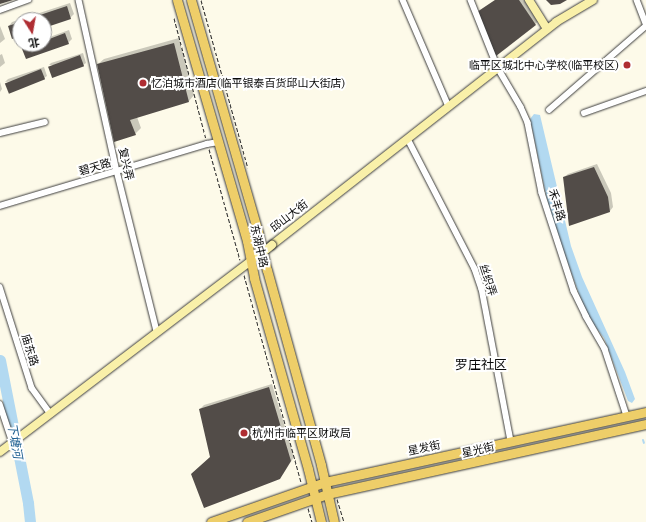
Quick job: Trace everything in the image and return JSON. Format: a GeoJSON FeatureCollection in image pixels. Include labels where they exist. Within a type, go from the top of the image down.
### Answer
{"type":"FeatureCollection","features":[{"type":"Feature","properties":{"kind":"main road","name":"东湖中路"},"geometry":{"type":"LineString","coordinates":[[177,0],[218,142],[321,522]]}},
{"type":"Feature","properties":{"kind":"main road","name":"东湖中路"},"geometry":{"type":"LineString","coordinates":[[191,0],[267,249],[334,522]]}},
{"type":"Feature","properties":{"kind":"main road"},"geometry":{"type":"LineString","coordinates":[[529,0],[547,29]]}},
{"type":"Feature","properties":{"kind":"main road","name":"邱山大街"},"geometry":{"type":"LineString","coordinates":[[0,452],[250,260],[267,249],[547,29],[593,0]]}},
{"type":"Feature","properties":{"kind":"main road","name":"星发街"},"geometry":{"type":"LineString","coordinates":[[211,522],[312,488],[325,482],[646,412]]}},
{"type":"Feature","properties":{"kind":"main road","name":"星光街"},"geometry":{"type":"LineString","coordinates":[[247,522],[327,494],[646,424]]}},
{"type":"Feature","properties":{"kind":"street"},"geometry":{"type":"LineString","coordinates":[[0,10],[28,0]]}},
{"type":"Feature","properties":{"kind":"street","name":"复兴弄"},"geometry":{"type":"LineString","coordinates":[[79,0],[117,171],[157,332]]}},
{"type":"Feature","properties":{"kind":"street"},"geometry":{"type":"LineString","coordinates":[[404,0],[449,107]]}},
{"type":"Feature","properties":{"kind":"street","name":"禾丰路"},"geometry":{"type":"LineString","coordinates":[[471,0],[498,68],[521,107],[528,123],[542,193],[574,291],[586,316],[605,349],[627,416]]}},
{"type":"Feature","properties":{"kind":"street"},"geometry":{"type":"LineString","coordinates":[[549,110],[646,25],[637,0]]}},
{"type":"Feature","properties":{"kind":"street"},"geometry":{"type":"LineString","coordinates":[[584,113],[646,91]]}},
{"type":"Feature","properties":{"kind":"street"},"geometry":{"type":"LineString","coordinates":[[0,133],[45,122]]}},
{"type":"Feature","properties":{"kind":"street","name":"丝织弄"},"geometry":{"type":"LineString","coordinates":[[408,139],[475,269],[482,289],[512,441]]}},
{"type":"Feature","properties":{"kind":"street","name":"碧天路"},"geometry":{"type":"LineString","coordinates":[[0,206],[218,142]]}},
{"type":"Feature","properties":{"kind":"street","name":"庙东路"},"geometry":{"type":"LineString","coordinates":[[0,287],[32,388],[51,414]]}},
{"type":"Feature","properties":{"kind":"street"},"geometry":{"type":"LineString","coordinates":[[0,404],[13,443]]}},
{"type":"Feature","properties":{"kind":"water"},"geometry":{"type":"Polygon","coordinates":[[[534,114],[540,115],[571,246],[582,277],[625,372],[635,399],[632,403],[628,401],[604,338],[587,316],[550,214],[530,119],[534,114]]]}},
{"type":"Feature","properties":{"kind":"building"},"geometry":{"type":"Polygon","coordinates":[[[0,0],[13,0],[0,4],[0,0]]]}},
{"type":"Feature","properties":{"kind":"building"},"geometry":{"type":"Polygon","coordinates":[[[495,0],[519,0],[536,25],[496,56],[477,12],[495,0]]]}},
{"type":"Feature","properties":{"kind":"building"},"geometry":{"type":"Polygon","coordinates":[[[546,0],[567,0],[560,4],[551,5],[546,0]]]}},
{"type":"Feature","properties":{"kind":"building"},"geometry":{"type":"Polygon","coordinates":[[[67,6],[71,19],[52,25],[52,12],[49,12],[67,6]]]}},
{"type":"Feature","properties":{"kind":"building"},"geometry":{"type":"Polygon","coordinates":[[[12,25],[12,39],[8,26],[12,25]]]}},
{"type":"Feature","properties":{"kind":"building"},"geometry":{"type":"Polygon","coordinates":[[[65,33],[69,44],[52,50],[52,38],[65,33]]]}},
{"type":"Feature","properties":{"kind":"building","name":"忆泊城市酒店(临平银泰百货邱山大街店)"},"geometry":{"type":"Polygon","coordinates":[[[174,43],[189,102],[130,120],[136,135],[114,142],[97,64],[174,43]]]}},
{"type":"Feature","properties":{"kind":"building"},"geometry":{"type":"Polygon","coordinates":[[[23,52],[46,52],[26,59],[23,52]]]}},
{"type":"Feature","properties":{"kind":"building"},"geometry":{"type":"Polygon","coordinates":[[[80,55],[84,66],[52,78],[48,67],[80,55]]]}},
{"type":"Feature","properties":{"kind":"building"},"geometry":{"type":"Polygon","coordinates":[[[41,69],[45,79],[9,94],[5,84],[41,69]]]}},
{"type":"Feature","properties":{"kind":"building"},"geometry":{"type":"Polygon","coordinates":[[[594,167],[608,197],[610,212],[569,226],[563,177],[594,167]]]}},
{"type":"Feature","properties":{"kind":"building","name":"杭州市临平区财政局"},"geometry":{"type":"Polygon","coordinates":[[[269,387],[291,461],[280,479],[204,508],[191,474],[210,457],[199,409],[269,387]]]}},
{"type":"Feature","properties":{"kind":"waterway","name":"下塘河"},"geometry":{"type":"LineString","coordinates":[[0,360],[28,503],[30,522]]}},
{"type":"Feature","properties":{"kind":"place","name":"临平区城北中心学校(临平校区)"},"geometry":{"type":"Point","coordinates":[627,65]}},
{"type":"Feature","properties":{"kind":"place","name":"忆泊城市酒店(临平银泰百货邱山大街店)"},"geometry":{"type":"Point","coordinates":[143,83]}},
{"type":"Feature","properties":{"kind":"place","name":"杭州市临平区财政局"},"geometry":{"type":"Point","coordinates":[244,433]}},
{"type":"Feature","properties":{"kind":"district","name":"罗庄社区"},"geometry":{"type":"Point","coordinates":[481,365]}}]}
